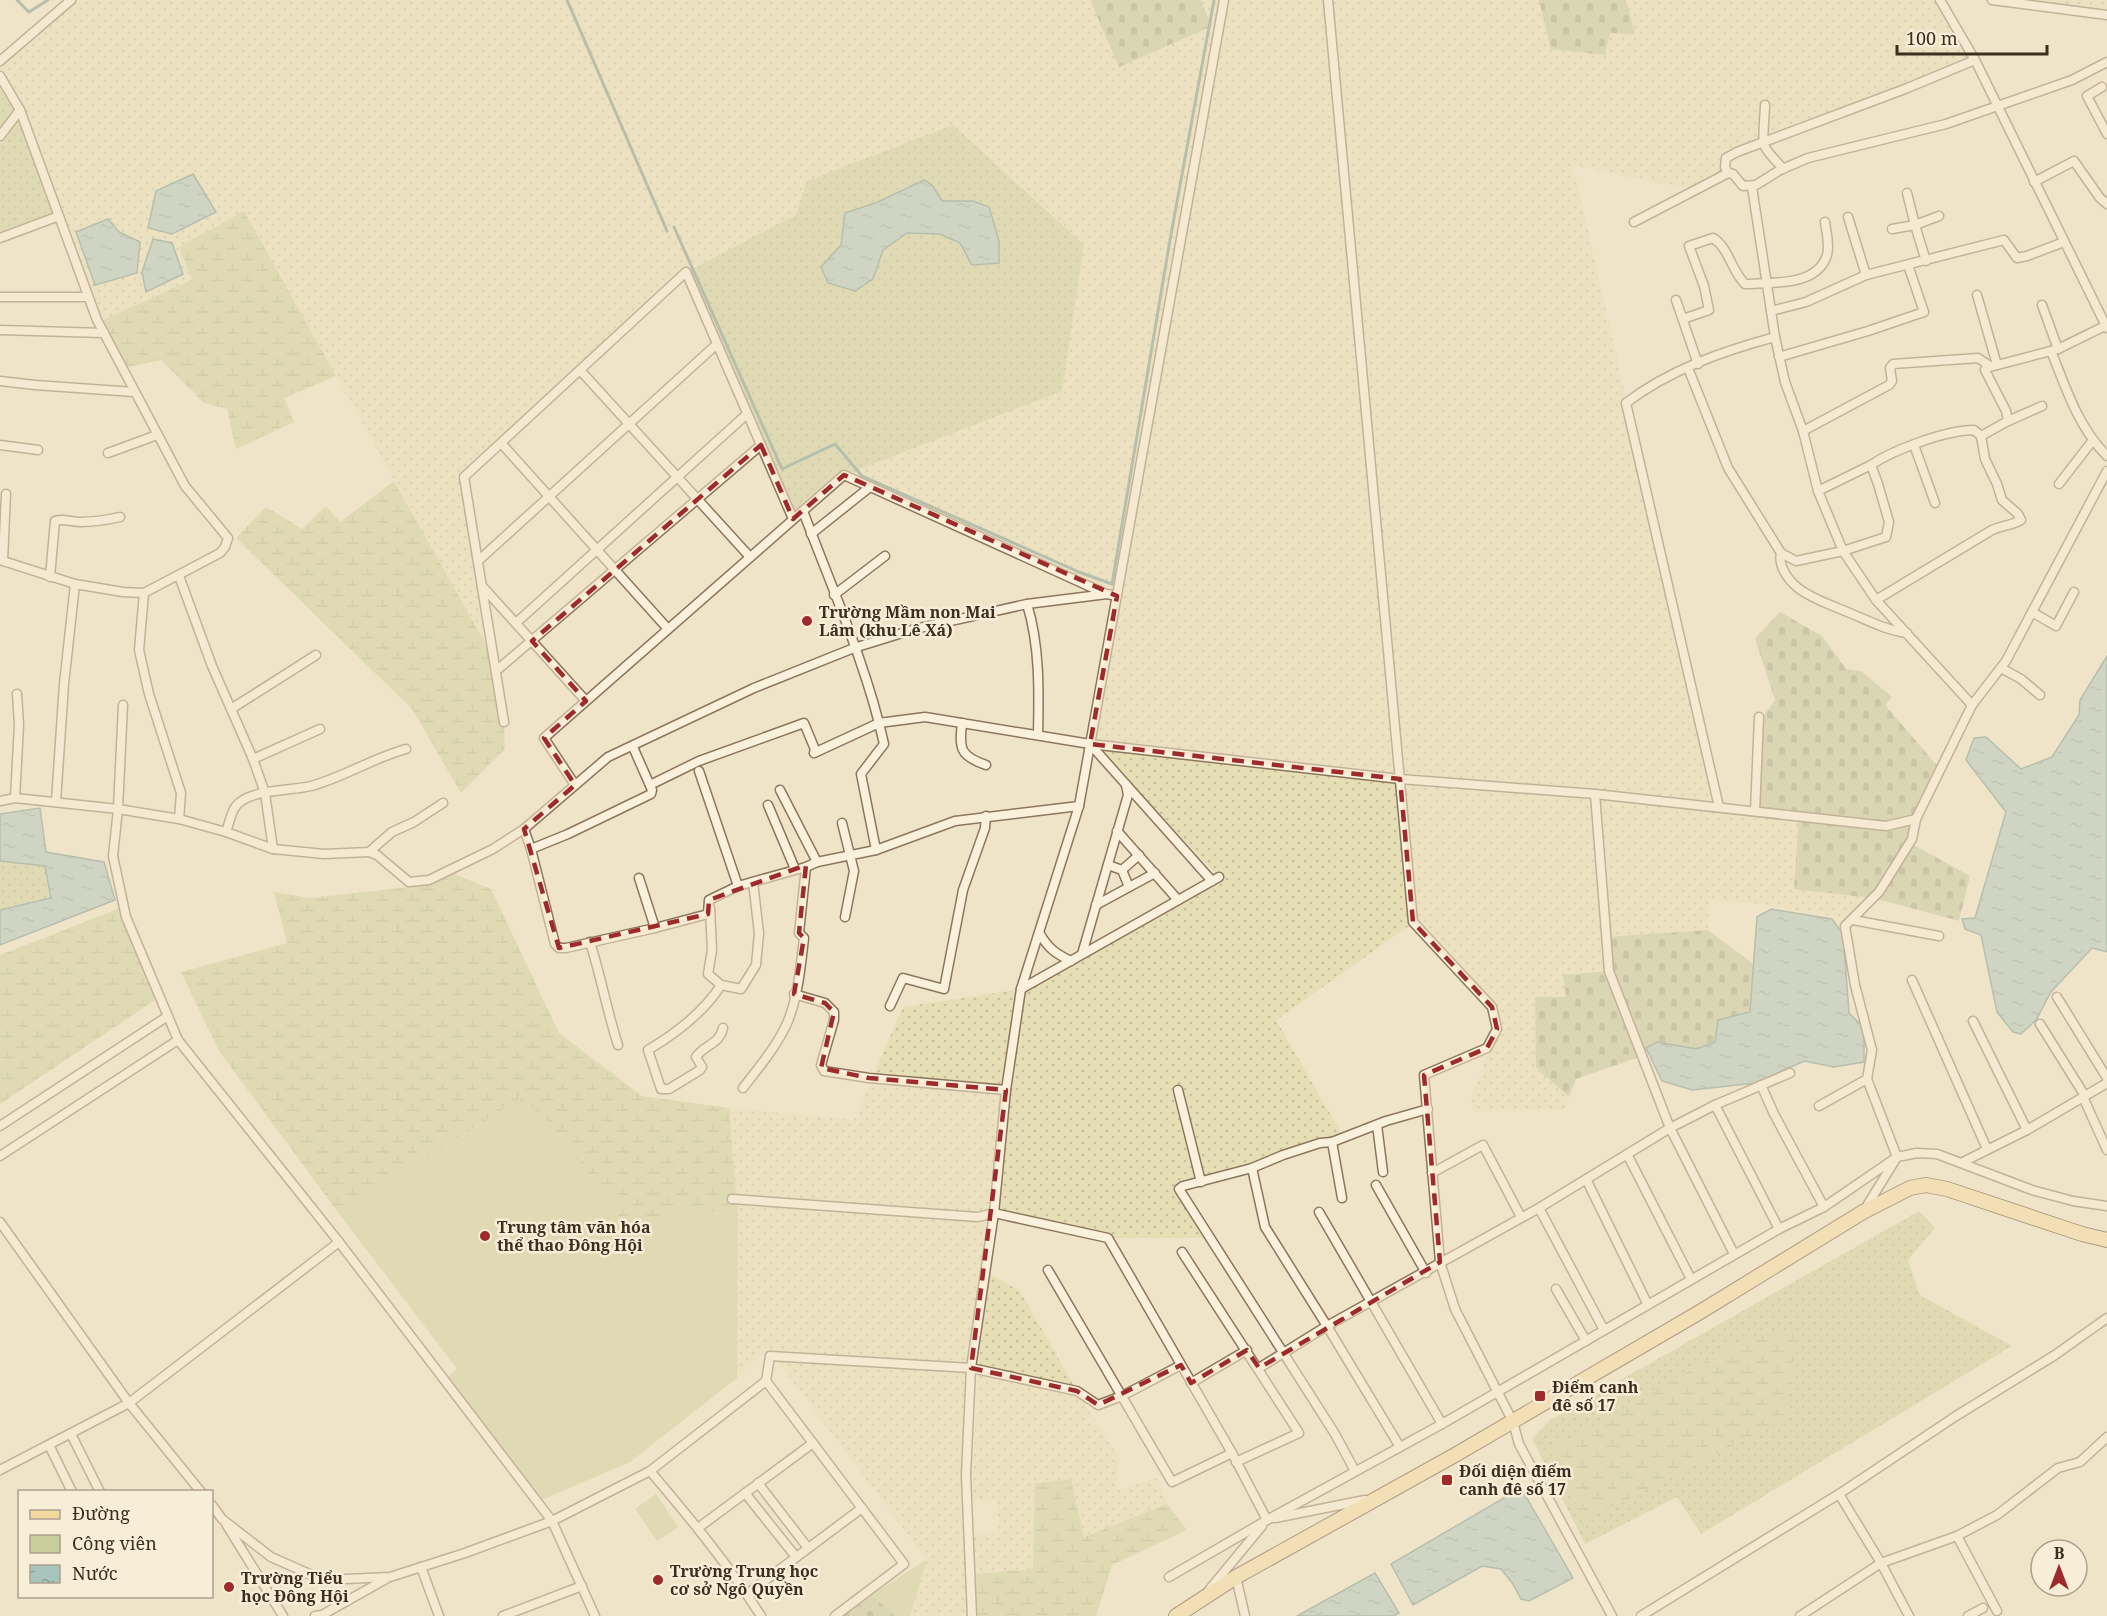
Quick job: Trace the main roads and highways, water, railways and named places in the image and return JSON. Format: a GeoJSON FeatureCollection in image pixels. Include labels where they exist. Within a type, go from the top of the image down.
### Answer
{"type":"FeatureCollection","features":[{"type":"Feature","properties":{"kind":"main road"},"geometry":{"type":"LineString","coordinates":[[1176,1616],[1236,1577],[1513,1422],[1700,1312],[1863,1212],[1910,1188],[1932,1186],[2107,1240]]}},
{"type":"Feature","properties":{"kind":"water"},"geometry":{"type":"Polygon","coordinates":[[[193,174],[216,212],[172,234],[148,228],[156,191],[193,174]]]}},
{"type":"Feature","properties":{"kind":"water"},"geometry":{"type":"Polygon","coordinates":[[[924,180],[932,185],[942,201],[973,201],[989,207],[999,241],[999,263],[972,265],[960,243],[940,234],[907,233],[883,250],[873,279],[855,291],[828,283],[821,267],[841,245],[845,213],[878,202],[924,180]]]}},
{"type":"Feature","properties":{"kind":"water"},"geometry":{"type":"Polygon","coordinates":[[[108,219],[119,232],[140,242],[137,273],[95,285],[76,232],[108,219]]]}},
{"type":"Feature","properties":{"kind":"water"},"geometry":{"type":"Polygon","coordinates":[[[153,239],[172,243],[183,274],[146,292],[142,272],[153,239]]]}},
{"type":"Feature","properties":{"kind":"water"},"geometry":{"type":"Polygon","coordinates":[[[2107,656],[2107,952],[2092,948],[2051,992],[2036,1020],[2021,1034],[2013,1032],[1997,1012],[1981,935],[1965,929],[1962,919],[1975,918],[2006,812],[1966,760],[1974,738],[1986,737],[2021,769],[2052,757],[2079,715],[2080,700],[2107,656]]]}},
{"type":"Feature","properties":{"kind":"water"},"geometry":{"type":"Polygon","coordinates":[[[40,808],[46,852],[104,862],[115,900],[0,945],[0,910],[51,898],[45,866],[0,861],[0,814],[40,808]]]}},
{"type":"Feature","properties":{"kind":"water"},"geometry":{"type":"Polygon","coordinates":[[[1771,909],[1832,919],[1843,934],[1849,1013],[1864,1028],[1864,1062],[1834,1067],[1804,1061],[1756,1083],[1692,1090],[1662,1081],[1646,1048],[1657,1042],[1697,1049],[1715,1042],[1718,1020],[1750,1012],[1757,917],[1771,909]]]}},
{"type":"Feature","properties":{"kind":"water"},"geometry":{"type":"Polygon","coordinates":[[[1521,1488],[1573,1578],[1529,1601],[1521,1599],[1501,1569],[1482,1566],[1413,1605],[1391,1564],[1521,1488]]]}},
{"type":"Feature","properties":{"kind":"water"},"geometry":{"type":"Polygon","coordinates":[[[1375,1573],[1399,1613],[1394,1616],[1297,1616],[1375,1573]]]}},
{"type":"Feature","properties":{"kind":"waterway"},"geometry":{"type":"LineString","coordinates":[[17,0],[29,12],[48,0]]}},
{"type":"Feature","properties":{"kind":"waterway"},"geometry":{"type":"LineString","coordinates":[[567,0],[667,231]]}},
{"type":"Feature","properties":{"kind":"waterway"},"geometry":{"type":"LineString","coordinates":[[674,227],[782,469],[835,444],[862,476],[1079,572],[1112,584],[1170,240],[1214,0]]}},
{"type":"Feature","properties":{"kind":"place","name":"Trường Mầm non Mai Lâm (khu Lê Xá)"},"geometry":{"type":"Point","coordinates":[807,621]}},
{"type":"Feature","properties":{"kind":"place","name":"Trung tâm văn hóa thể thao Đông Hội"},"geometry":{"type":"Point","coordinates":[485,1236]}},
{"type":"Feature","properties":{"kind":"place","name":"Điếm canh đê số 17"},"geometry":{"type":"Point","coordinates":[1540,1396]}},
{"type":"Feature","properties":{"kind":"place","name":"Đối diện điếm canh đê số 17"},"geometry":{"type":"Point","coordinates":[1447,1480]}},
{"type":"Feature","properties":{"kind":"place","name":"Trường Trung học cơ sở Ngô Quyền"},"geometry":{"type":"Point","coordinates":[658,1580]}},
{"type":"Feature","properties":{"kind":"place","name":"Trường Tiểu học Đông Hội"},"geometry":{"type":"Point","coordinates":[229,1587]}}]}
